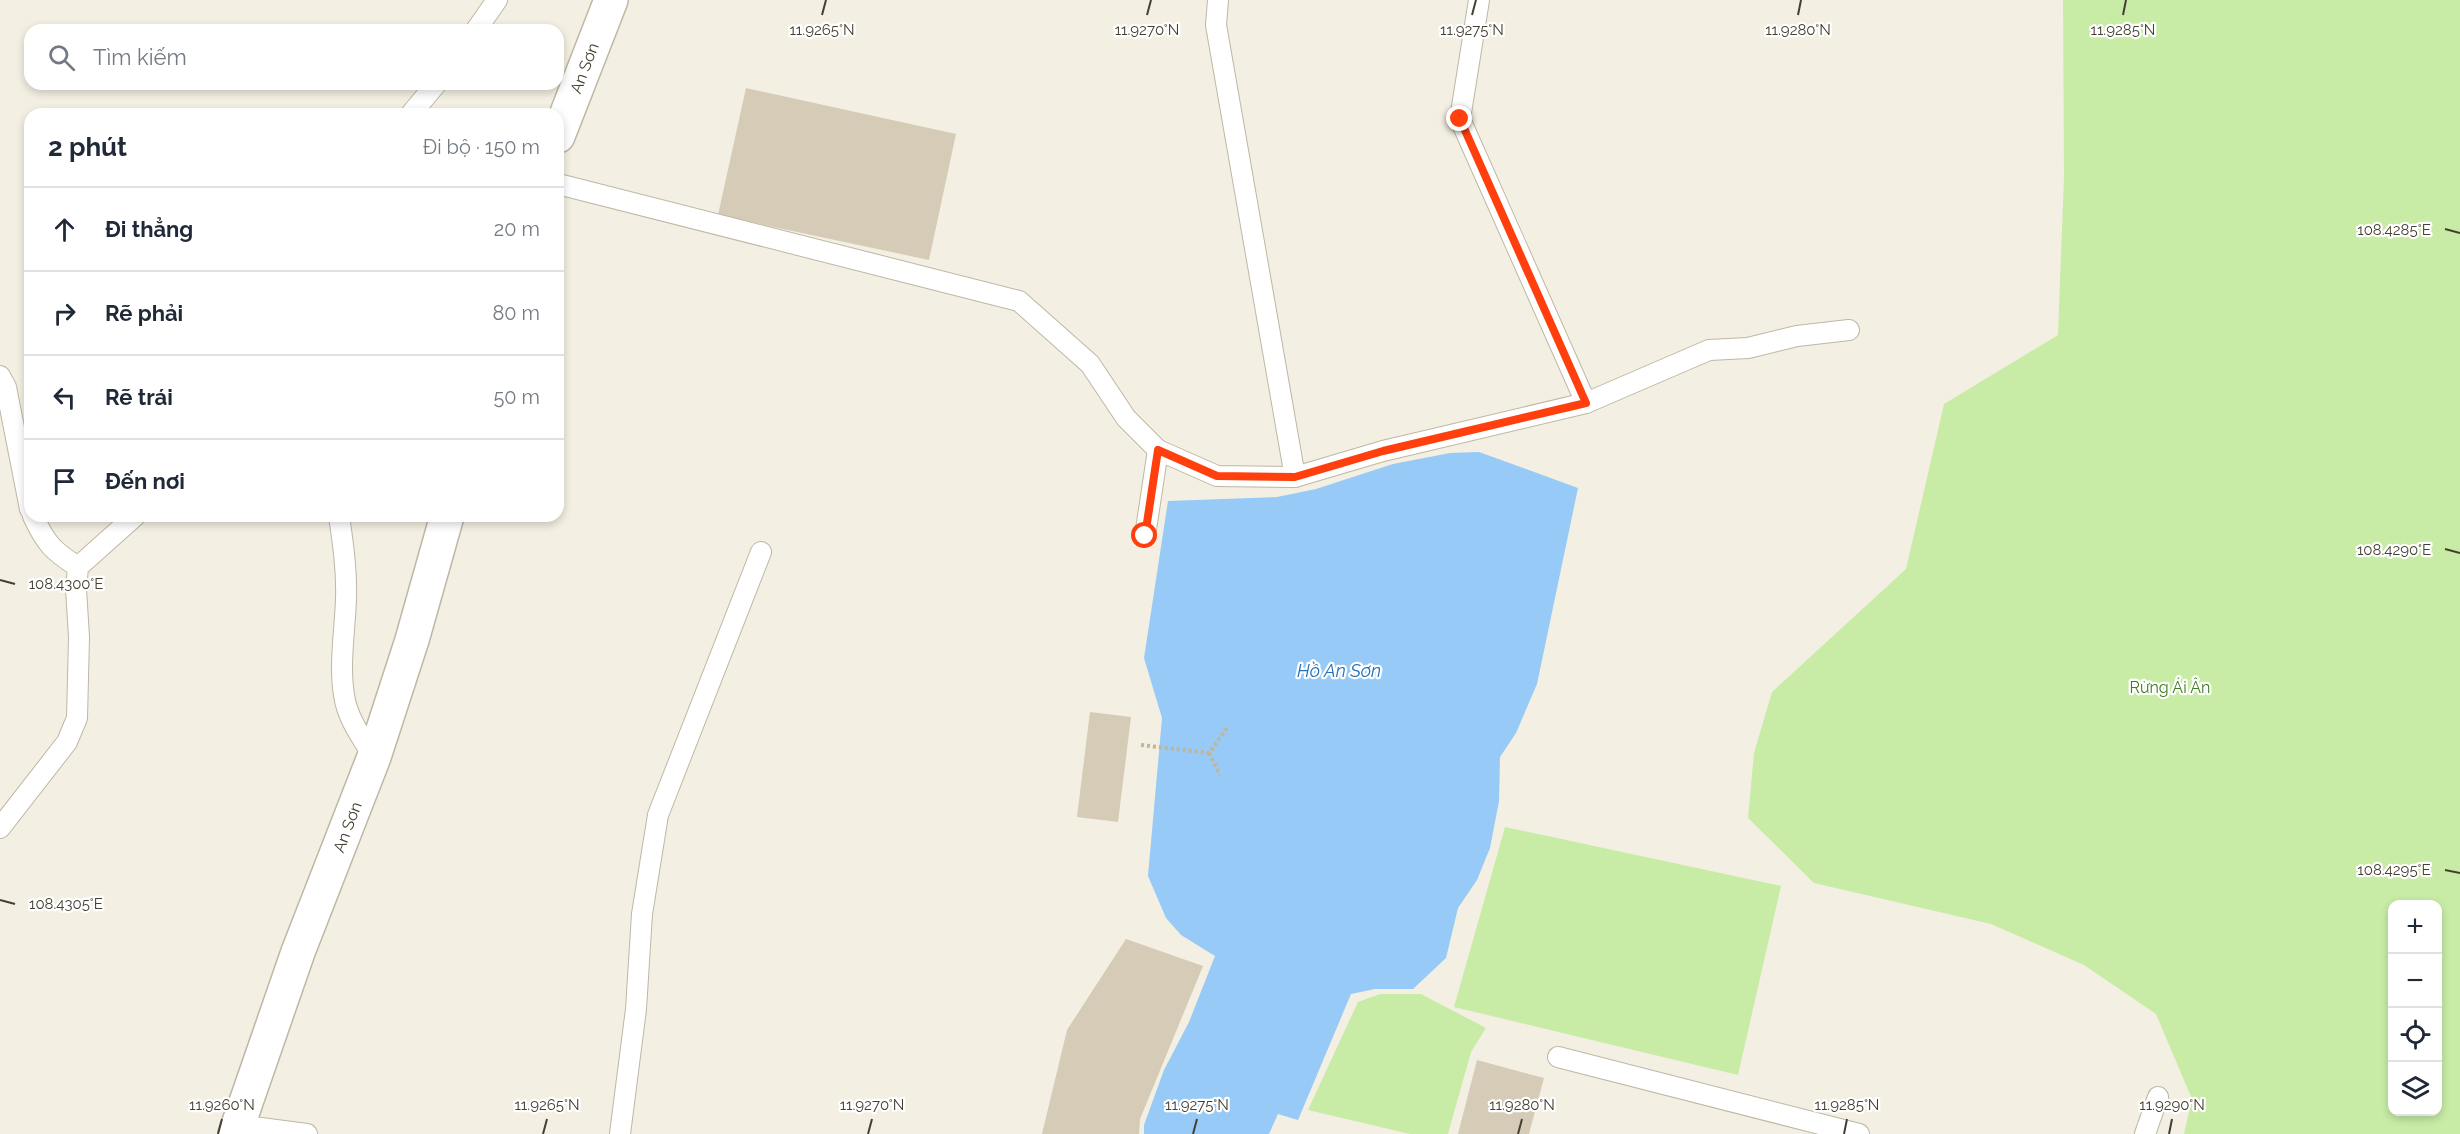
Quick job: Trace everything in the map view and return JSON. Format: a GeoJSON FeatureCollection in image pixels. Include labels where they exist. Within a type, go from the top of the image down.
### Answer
{"type":"FeatureCollection","features":[{"type":"Feature","properties":{"kind":"street","name":"An Sơn"},"geometry":{"type":"LineString","coordinates":[[564,121],[611,0]]}},
{"type":"Feature","properties":{"kind":"street","name":"An Sơn"},"geometry":{"type":"LineString","coordinates":[[236,1129],[298,952],[374,757],[412,640],[445,522]]}},
{"type":"Feature","properties":{"kind":"lane"},"geometry":{"type":"LineString","coordinates":[[480,24],[497,0]]}},
{"type":"Feature","properties":{"kind":"lane"},"geometry":{"type":"LineString","coordinates":[[1218,0],[1216,25],[1295,477]]}},
{"type":"Feature","properties":{"kind":"lane"},"geometry":{"type":"LineString","coordinates":[[1479,0],[1460,119],[1586,403]]}},
{"type":"Feature","properties":{"kind":"lane"},"geometry":{"type":"LineString","coordinates":[[416,108],[431,90]]}},
{"type":"Feature","properties":{"kind":"lane"},"geometry":{"type":"LineString","coordinates":[[564,186],[1019,301],[1090,364],[1126,418],[1158,450],[1217,476],[1295,477],[1383,451],[1586,403],[1709,350],[1748,348],[1797,336],[1849,330]]}},
{"type":"Feature","properties":{"kind":"lane"},"geometry":{"type":"LineString","coordinates":[[0,376],[6,387],[24,478]]}},
{"type":"Feature","properties":{"kind":"lane"},"geometry":{"type":"LineString","coordinates":[[1145,536],[1158,450]]}},
{"type":"Feature","properties":{"kind":"lane"},"geometry":{"type":"LineString","coordinates":[[36,522],[42,536],[56,554],[78,567]]}},
{"type":"Feature","properties":{"kind":"lane"},"geometry":{"type":"LineString","coordinates":[[0,828],[67,742],[77,718],[79,637],[75,589],[78,567],[128,522]]}},
{"type":"Feature","properties":{"kind":"lane"},"geometry":{"type":"LineString","coordinates":[[340,522],[344,545],[346,595],[343,655],[344,696],[353,723],[374,757]]}},
{"type":"Feature","properties":{"kind":"lane"},"geometry":{"type":"LineString","coordinates":[[620,1134],[636,1009],[642,914],[658,815],[761,552]]}},
{"type":"Feature","properties":{"kind":"lane"},"geometry":{"type":"LineString","coordinates":[[1558,1057],[1859,1134]]}},
{"type":"Feature","properties":{"kind":"lane"},"geometry":{"type":"LineString","coordinates":[[2145,1134],[2158,1097]]}},
{"type":"Feature","properties":{"kind":"lane"},"geometry":{"type":"LineString","coordinates":[[236,1129],[307,1134]]}},
{"type":"Feature","properties":{"kind":"path"},"geometry":{"type":"LineString","coordinates":[[1209,753],[1227,728]]}},
{"type":"Feature","properties":{"kind":"path"},"geometry":{"type":"LineString","coordinates":[[1141,745],[1209,753]]}},
{"type":"Feature","properties":{"kind":"path"},"geometry":{"type":"LineString","coordinates":[[1209,753],[1220,775]]}},
{"type":"Feature","properties":{"kind":"green space","name":"Rừng Ái Ân"},"geometry":{"type":"Polygon","coordinates":[[[2063,0],[2460,0],[2460,1134],[2184,1134],[2192,1099],[2156,1014],[2084,965],[1991,924],[1814,883],[1748,818],[1754,753],[1772,692],[1906,569],[1944,404],[2058,335],[2064,176],[2063,0]]]}},
{"type":"Feature","properties":{"kind":"green space"},"geometry":{"type":"Polygon","coordinates":[[[1505,827],[1781,886],[1738,1075],[1454,1007],[1505,827]]]}},
{"type":"Feature","properties":{"kind":"green space"},"geometry":{"type":"Polygon","coordinates":[[[1380,994],[1421,994],[1486,1028],[1471,1052],[1448,1134],[1410,1134],[1308,1110],[1358,1002],[1380,994]]]}},
{"type":"Feature","properties":{"kind":"water","name":"Hồ An Sơn"},"geometry":{"type":"Polygon","coordinates":[[[1479,452],[1578,488],[1537,684],[1516,733],[1500,757],[1499,801],[1490,848],[1477,880],[1458,908],[1446,958],[1413,989],[1375,989],[1351,994],[1298,1120],[1278,1114],[1269,1134],[1144,1134],[1144,1125],[1164,1070],[1189,1022],[1215,956],[1181,935],[1166,918],[1148,876],[1162,718],[1144,658],[1168,501],[1277,497],[1316,489],[1393,464],[1450,453],[1479,452]]]}},
{"type":"Feature","properties":{"kind":"building"},"geometry":{"type":"Polygon","coordinates":[[[746,88],[956,134],[929,260],[718,215],[746,88]]]}},
{"type":"Feature","properties":{"kind":"building"},"geometry":{"type":"Polygon","coordinates":[[[1090,712],[1131,717],[1118,822],[1077,817],[1090,712]]]}},
{"type":"Feature","properties":{"kind":"building"},"geometry":{"type":"Polygon","coordinates":[[[1126,939],[1203,966],[1140,1119],[1139,1134],[1042,1134],[1067,1030],[1126,939]]]}},
{"type":"Feature","properties":{"kind":"building"},"geometry":{"type":"Polygon","coordinates":[[[1477,1060],[1544,1078],[1529,1134],[1458,1134],[1477,1060]]]}},
{"type":"Feature","properties":{"kind":"route"},"geometry":{"type":"LineString","coordinates":[[1145,536],[1158,450],[1217,476],[1295,477],[1383,451],[1586,403],[1460,119]]}}]}
